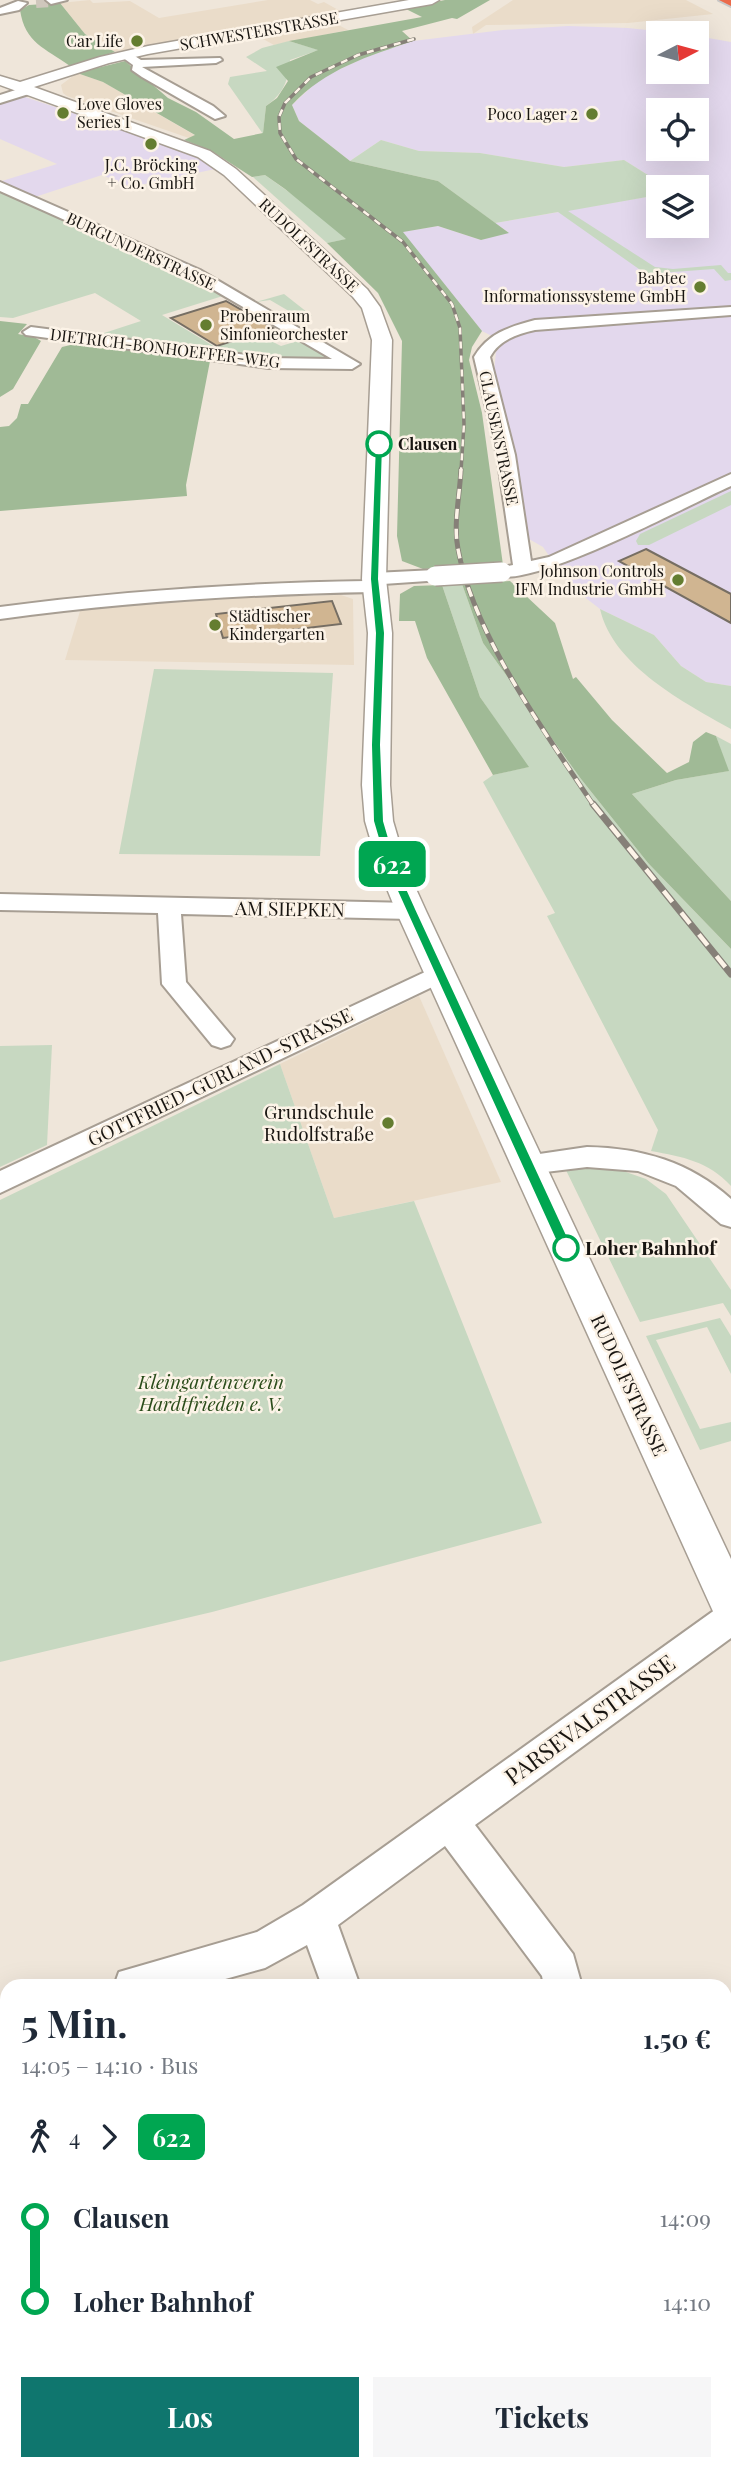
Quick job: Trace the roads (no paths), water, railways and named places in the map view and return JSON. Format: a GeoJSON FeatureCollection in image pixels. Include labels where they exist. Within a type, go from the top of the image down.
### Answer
{"type":"FeatureCollection","features":[{"type":"Feature","properties":{"kind":"highway"},"geometry":{"type":"LineString","coordinates":[[726,0],[731,2]]}},
{"type":"Feature","properties":{"kind":"street","name":"SCHWESTERSTRASSE"},"geometry":{"type":"LineString","coordinates":[[24,89],[71,71],[127,55],[432,0]]}},
{"type":"Feature","properties":{"kind":"street"},"geometry":{"type":"LineString","coordinates":[[0,11],[15,8],[22,1],[36,2]]}},
{"type":"Feature","properties":{"kind":"street"},"geometry":{"type":"LineString","coordinates":[[127,55],[139,64],[136,68],[150,79],[219,116]]}},
{"type":"Feature","properties":{"kind":"street","name":"SCHWESTERSTRASSE"},"geometry":{"type":"LineString","coordinates":[[139,64],[216,60]]}},
{"type":"Feature","properties":{"kind":"street","name":"SCHWESTERSTRASSE"},"geometry":{"type":"LineString","coordinates":[[24,89],[53,82],[71,71]]}},
{"type":"Feature","properties":{"kind":"street","name":"RUDOLFSTRASSE"},"geometry":{"type":"LineString","coordinates":[[0,80],[204,154],[230,172],[360,293],[378,324],[382,340],[375,582],[380,633],[376,745],[379,821],[393,869],[411,911],[731,1604]]}},
{"type":"Feature","properties":{"kind":"street"},"geometry":{"type":"LineString","coordinates":[[53,82],[52,90],[61,103]]}},
{"type":"Feature","properties":{"kind":"street"},"geometry":{"type":"LineString","coordinates":[[0,99],[24,89]]}},
{"type":"Feature","properties":{"kind":"street","name":"BURGUNDERSTRASSE"},"geometry":{"type":"LineString","coordinates":[[0,186],[195,273],[352,364]]}},
{"type":"Feature","properties":{"kind":"street","name":"CLAUSENSTRASSE"},"geometry":{"type":"LineString","coordinates":[[523,570],[506,455],[482,357],[489,343],[507,333],[535,325],[731,311]]}},
{"type":"Feature","properties":{"kind":"street","name":"DIETRICH-BONHOEFFER-WEG"},"geometry":{"type":"LineString","coordinates":[[31,332],[269,363],[382,363]]}},
{"type":"Feature","properties":{"kind":"street"},"geometry":{"type":"LineString","coordinates":[[0,613],[23,608],[523,570],[569,555],[731,479]]}},
{"type":"Feature","properties":{"kind":"street","name":"AM SIEPKEN"},"geometry":{"type":"LineString","coordinates":[[0,902],[411,911]]}},
{"type":"Feature","properties":{"kind":"street"},"geometry":{"type":"LineString","coordinates":[[169,906],[174,984],[221,1039]]}},
{"type":"Feature","properties":{"kind":"street","name":"GOTTFRIED-GURLAND-STRASSE"},"geometry":{"type":"LineString","coordinates":[[0,1183],[440,973]]}},
{"type":"Feature","properties":{"kind":"street"},"geometry":{"type":"LineString","coordinates":[[529,1164],[589,1155],[640,1160],[683,1175],[712,1196],[731,1216]]}},
{"type":"Feature","properties":{"kind":"street","name":"PARSEVALSTRASSE"},"geometry":{"type":"LineString","coordinates":[[158,1979],[265,1949],[316,1918],[731,1619]]}},
{"type":"Feature","properties":{"kind":"street"},"geometry":{"type":"LineString","coordinates":[[449,1821],[559,1968],[561,1979]]}},
{"type":"Feature","properties":{"kind":"street"},"geometry":{"type":"LineString","coordinates":[[316,1918],[338,1979]]}},
{"type":"Feature","properties":{"kind":"tunnel"},"geometry":{"type":"LineString","coordinates":[[36,2],[51,1]]}},
{"type":"Feature","properties":{"kind":"railway"},"geometry":{"type":"LineString","coordinates":[[414,39],[358,55],[311,77],[285,103],[279,117],[280,133],[296,159],[403,242],[452,304],[460,328],[464,424],[461,471]]}},
{"type":"Feature","properties":{"kind":"railway"},"geometry":{"type":"LineString","coordinates":[[461,469],[456,519],[458,549],[466,582],[479,615],[514,682],[594,806]]}},
{"type":"Feature","properties":{"kind":"railway"},"geometry":{"type":"LineString","coordinates":[[593,804],[731,974]]}},
{"type":"Feature","properties":{"kind":"place","name":"Car Life"},"geometry":{"type":"Point","coordinates":[137,41]}},
{"type":"Feature","properties":{"kind":"place","name":"Love Gloves Series I"},"geometry":{"type":"Point","coordinates":[63,113]}},
{"type":"Feature","properties":{"kind":"place","name":"Poco Lager 2"},"geometry":{"type":"Point","coordinates":[592,114]}},
{"type":"Feature","properties":{"kind":"place","name":"J.C. Bröcking + Co. GmbH"},"geometry":{"type":"Point","coordinates":[151,144]}},
{"type":"Feature","properties":{"kind":"place","name":"Babtec Informationssysteme GmbH"},"geometry":{"type":"Point","coordinates":[700,287]}},
{"type":"Feature","properties":{"kind":"place","name":"Probenraum Sinfonieorchester"},"geometry":{"type":"Point","coordinates":[206,325]}},
{"type":"Feature","properties":{"kind":"place","name":"Clausen"},"geometry":{"type":"Point","coordinates":[379,444]}},
{"type":"Feature","properties":{"kind":"place","name":"Johnson Controls IFM Industrie GmbH"},"geometry":{"type":"Point","coordinates":[678,580]}},
{"type":"Feature","properties":{"kind":"place","name":"Städtischer Kindergarten"},"geometry":{"type":"Point","coordinates":[215,625]}},
{"type":"Feature","properties":{"kind":"place","name":"Grundschule Rudolfstraße"},"geometry":{"type":"Point","coordinates":[388,1123]}},
{"type":"Feature","properties":{"kind":"place","name":"Loher Bahnhof"},"geometry":{"type":"Point","coordinates":[566,1248]}},
{"type":"Feature","properties":{"kind":"park label","name":"Kleingartenverein Hardtfrieden e. V."},"geometry":{"type":"Point","coordinates":[211,1393]}}]}
